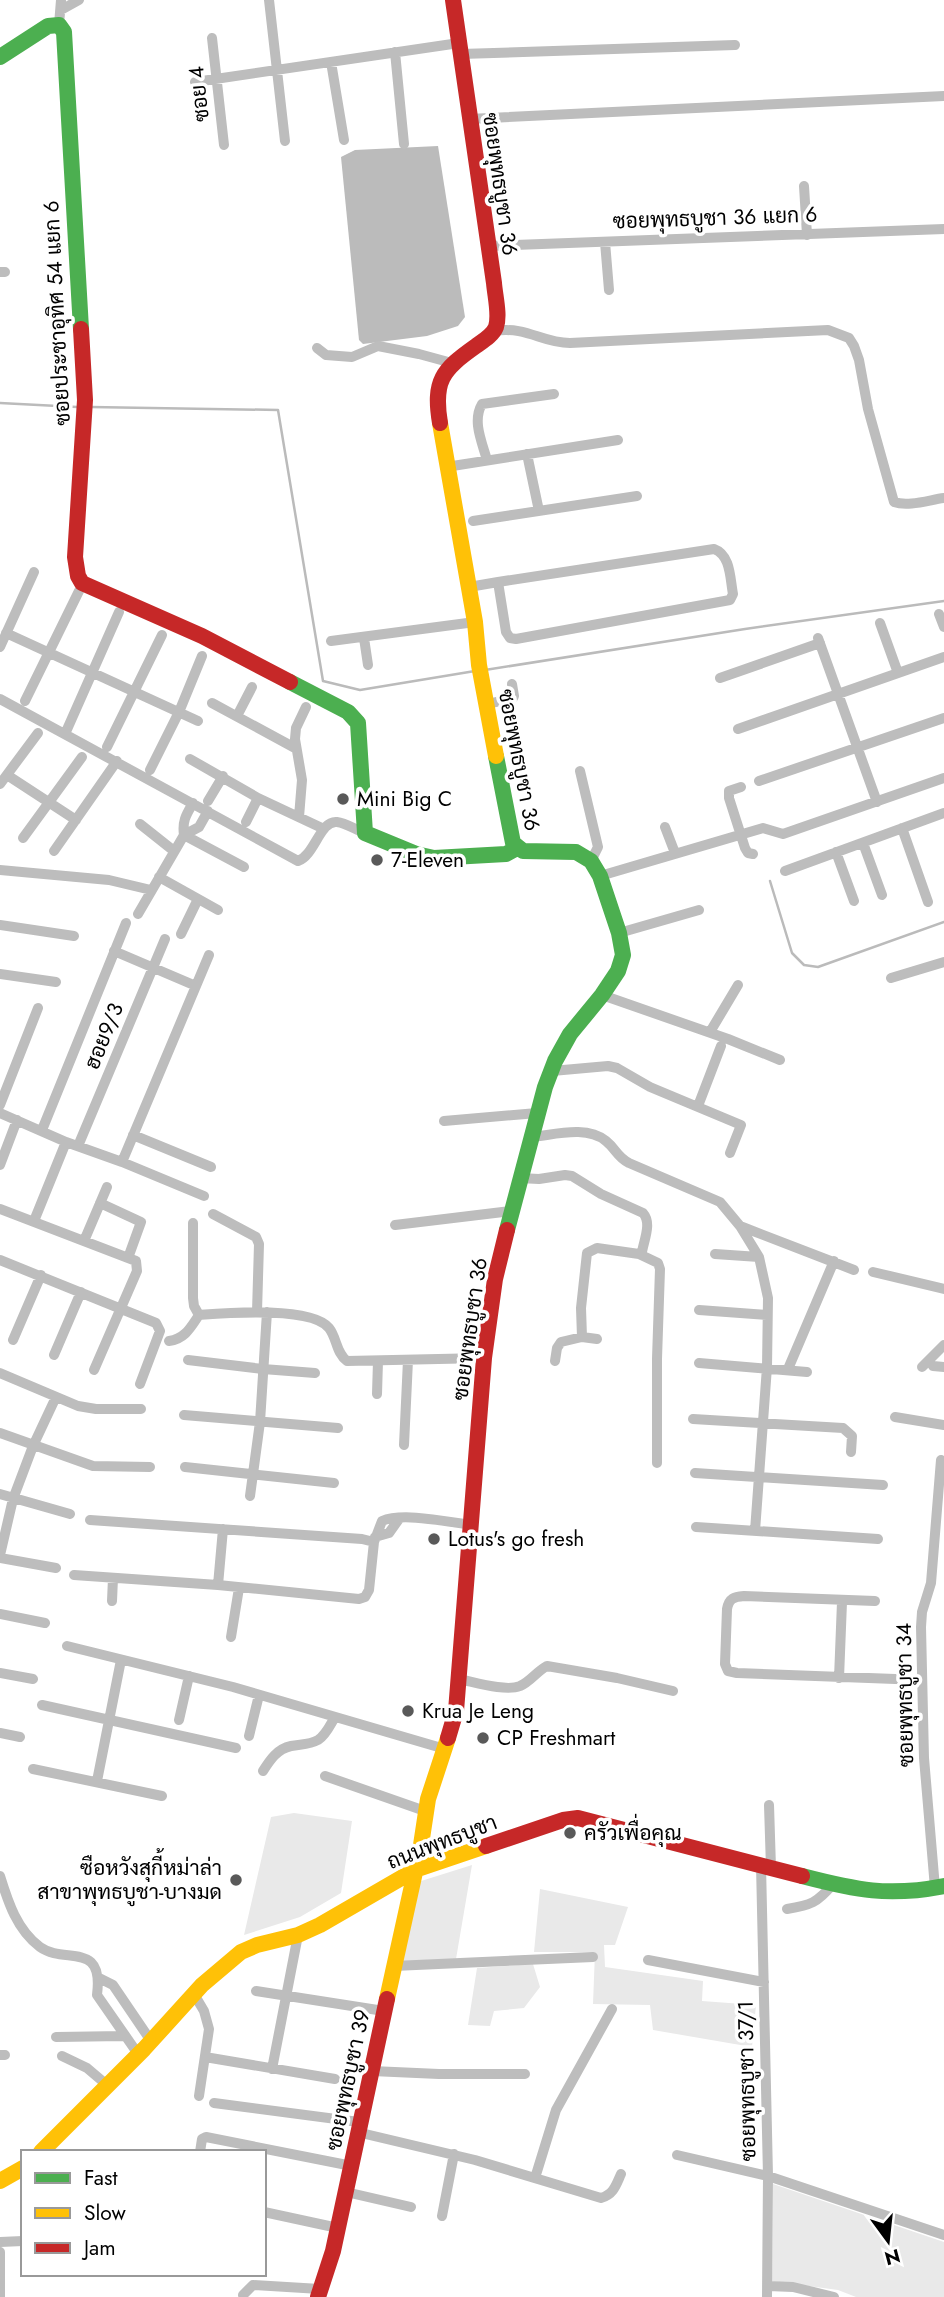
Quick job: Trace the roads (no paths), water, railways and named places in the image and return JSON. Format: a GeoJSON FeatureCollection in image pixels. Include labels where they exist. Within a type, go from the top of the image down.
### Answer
{"type":"FeatureCollection","features":[{"type":"Feature","properties":{"kind":"street"},"geometry":{"type":"LineString","coordinates":[[0,57],[21,46],[79,0]]}},
{"type":"Feature","properties":{"kind":"street"},"geometry":{"type":"LineString","coordinates":[[269,0],[285,141]]}},
{"type":"Feature","properties":{"kind":"street","name":"ซอยพุทธบูชา 36"},"geometry":{"type":"LineString","coordinates":[[415,1870],[425,1811],[456,1711],[484,1358],[493,1289],[519,1178],[555,1060],[570,1034],[602,995],[622,963],[623,955],[619,933],[600,876],[591,860],[576,852],[532,852],[517,848],[510,831],[481,672],[475,622],[436,398],[439,386],[452,363],[494,331],[497,314],[453,0]]}},
{"type":"Feature","properties":{"kind":"street","name":"ซอยประชาอุทิศ 54 แยก 6"},"geometry":{"type":"LineString","coordinates":[[61,12],[65,37],[85,407],[75,557],[78,576],[82,583],[202,636],[348,712],[358,723],[360,730],[365,833]]}},
{"type":"Feature","properties":{"kind":"street","name":"ซอย 4"},"geometry":{"type":"LineString","coordinates":[[212,38],[224,145]]}},
{"type":"Feature","properties":{"kind":"street"},"geometry":{"type":"LineString","coordinates":[[195,82],[395,52],[460,48],[735,45]]}},
{"type":"Feature","properties":{"kind":"street"},"geometry":{"type":"LineString","coordinates":[[395,52],[404,144]]}},
{"type":"Feature","properties":{"kind":"street"},"geometry":{"type":"LineString","coordinates":[[331,62],[344,140]]}},
{"type":"Feature","properties":{"kind":"street"},"geometry":{"type":"LineString","coordinates":[[469,119],[944,96]]}},
{"type":"Feature","properties":{"kind":"street"},"geometry":{"type":"LineString","coordinates":[[804,186],[807,235]]}},
{"type":"Feature","properties":{"kind":"street","name":"ซอยพุทธบูชา 36 แยก 6"},"geometry":{"type":"LineString","coordinates":[[488,246],[944,229]]}},
{"type":"Feature","properties":{"kind":"street"},"geometry":{"type":"LineString","coordinates":[[606,242],[609,290]]}},
{"type":"Feature","properties":{"kind":"street"},"geometry":{"type":"LineString","coordinates":[[494,331],[523,330],[554,341],[570,343],[828,330],[839,333],[849,338],[859,360],[868,409],[894,502],[900,504],[944,498]]}},
{"type":"Feature","properties":{"kind":"street"},"geometry":{"type":"LineString","coordinates":[[317,348],[326,355],[352,357],[378,346],[452,363]]}},
{"type":"Feature","properties":{"kind":"street"},"geometry":{"type":"LineString","coordinates":[[487,460],[477,424],[477,412],[482,404],[554,394]]}},
{"type":"Feature","properties":{"kind":"street"},"geometry":{"type":"LineString","coordinates":[[446,467],[618,440]]}},
{"type":"Feature","properties":{"kind":"street"},"geometry":{"type":"LineString","coordinates":[[527,454],[539,511]]}},
{"type":"Feature","properties":{"kind":"street"},"geometry":{"type":"LineString","coordinates":[[473,521],[637,496]]}},
{"type":"Feature","properties":{"kind":"street"},"geometry":{"type":"LineString","coordinates":[[469,587],[498,582],[714,549],[726,558],[733,594],[730,600],[721,603],[516,639],[510,638],[506,632],[498,582]]}},
{"type":"Feature","properties":{"kind":"street"},"geometry":{"type":"LineString","coordinates":[[0,647],[34,572]]}},
{"type":"Feature","properties":{"kind":"street"},"geometry":{"type":"LineString","coordinates":[[25,701],[79,591]]}},
{"type":"Feature","properties":{"kind":"street"},"geometry":{"type":"LineString","coordinates":[[65,734],[119,612]]}},
{"type":"Feature","properties":{"kind":"street"},"geometry":{"type":"LineString","coordinates":[[939,614],[944,627]]}},
{"type":"Feature","properties":{"kind":"street"},"geometry":{"type":"LineString","coordinates":[[331,641],[475,622]]}},
{"type":"Feature","properties":{"kind":"street"},"geometry":{"type":"LineString","coordinates":[[880,623],[898,673]]}},
{"type":"Feature","properties":{"kind":"street"},"geometry":{"type":"LineString","coordinates":[[6,633],[198,721]]}},
{"type":"Feature","properties":{"kind":"street"},"geometry":{"type":"LineString","coordinates":[[107,747],[162,635]]}},
{"type":"Feature","properties":{"kind":"street"},"geometry":{"type":"LineString","coordinates":[[364,638],[368,665]]}},
{"type":"Feature","properties":{"kind":"street"},"geometry":{"type":"LineString","coordinates":[[720,678],[819,640],[877,802]]}},
{"type":"Feature","properties":{"kind":"street"},"geometry":{"type":"LineString","coordinates":[[150,769],[179,712],[202,656]]}},
{"type":"Feature","properties":{"kind":"street"},"geometry":{"type":"LineString","coordinates":[[738,729],[944,657]]}},
{"type":"Feature","properties":{"kind":"street"},"geometry":{"type":"LineString","coordinates":[[488,704],[513,698],[512,684]]}},
{"type":"Feature","properties":{"kind":"street"},"geometry":{"type":"LineString","coordinates":[[237,716],[253,687]]}},
{"type":"Feature","properties":{"kind":"street"},"geometry":{"type":"LineString","coordinates":[[0,699],[193,803],[208,806],[298,861],[308,856],[330,823],[337,822],[416,854],[434,858],[496,855],[517,848]]}},
{"type":"Feature","properties":{"kind":"street"},"geometry":{"type":"LineString","coordinates":[[212,703],[295,748]]}},
{"type":"Feature","properties":{"kind":"street"},"geometry":{"type":"LineString","coordinates":[[299,817],[302,780],[295,748],[296,728],[306,707]]}},
{"type":"Feature","properties":{"kind":"street"},"geometry":{"type":"LineString","coordinates":[[759,781],[944,718]]}},
{"type":"Feature","properties":{"kind":"street"},"geometry":{"type":"LineString","coordinates":[[38,733],[3,779],[76,820]]}},
{"type":"Feature","properties":{"kind":"street"},"geometry":{"type":"LineString","coordinates":[[23,838],[82,757]]}},
{"type":"Feature","properties":{"kind":"street"},"geometry":{"type":"LineString","coordinates":[[190,759],[258,798],[324,829]]}},
{"type":"Feature","properties":{"kind":"street"},"geometry":{"type":"LineString","coordinates":[[54,850],[117,761]]}},
{"type":"Feature","properties":{"kind":"street"},"geometry":{"type":"LineString","coordinates":[[580,771],[598,846],[591,860]]}},
{"type":"Feature","properties":{"kind":"street"},"geometry":{"type":"LineString","coordinates":[[138,914],[184,835],[199,827],[223,776]]}},
{"type":"Feature","properties":{"kind":"street"},"geometry":{"type":"LineString","coordinates":[[600,876],[740,833],[763,828],[783,834],[944,778]]}},
{"type":"Feature","properties":{"kind":"street"},"geometry":{"type":"LineString","coordinates":[[741,787],[729,791],[745,848],[748,853],[753,854]]}},
{"type":"Feature","properties":{"kind":"street"},"geometry":{"type":"LineString","coordinates":[[247,822],[258,798]]}},
{"type":"Feature","properties":{"kind":"street"},"geometry":{"type":"LineString","coordinates":[[184,835],[182,824],[193,803]]}},
{"type":"Feature","properties":{"kind":"street"},"geometry":{"type":"LineString","coordinates":[[785,871],[944,813]]}},
{"type":"Feature","properties":{"kind":"street"},"geometry":{"type":"LineString","coordinates":[[141,824],[174,851]]}},
{"type":"Feature","properties":{"kind":"street"},"geometry":{"type":"LineString","coordinates":[[665,827],[675,853]]}},
{"type":"Feature","properties":{"kind":"street"},"geometry":{"type":"LineString","coordinates":[[902,828],[928,902]]}},
{"type":"Feature","properties":{"kind":"street"},"geometry":{"type":"LineString","coordinates":[[184,835],[244,867]]}},
{"type":"Feature","properties":{"kind":"street"},"geometry":{"type":"LineString","coordinates":[[863,843],[882,895]]}},
{"type":"Feature","properties":{"kind":"street"},"geometry":{"type":"LineString","coordinates":[[836,852],[854,901]]}},
{"type":"Feature","properties":{"kind":"street"},"geometry":{"type":"LineString","coordinates":[[0,870],[109,880],[151,890]]}},
{"type":"Feature","properties":{"kind":"street"},"geometry":{"type":"LineString","coordinates":[[159,877],[218,910]]}},
{"type":"Feature","properties":{"kind":"street"},"geometry":{"type":"LineString","coordinates":[[181,934],[198,899]]}},
{"type":"Feature","properties":{"kind":"street"},"geometry":{"type":"LineString","coordinates":[[619,933],[699,910]]}},
{"type":"Feature","properties":{"kind":"street"},"geometry":{"type":"LineString","coordinates":[[42,1130],[126,923]]}},
{"type":"Feature","properties":{"kind":"street"},"geometry":{"type":"LineString","coordinates":[[0,925],[74,936]]}},
{"type":"Feature","properties":{"kind":"street","name":"ฮอย9/3"},"geometry":{"type":"LineString","coordinates":[[78,1146],[165,939]]}},
{"type":"Feature","properties":{"kind":"street"},"geometry":{"type":"LineString","coordinates":[[114,951],[196,986]]}},
{"type":"Feature","properties":{"kind":"street"},"geometry":{"type":"LineString","coordinates":[[122,1162],[209,955]]}},
{"type":"Feature","properties":{"kind":"street"},"geometry":{"type":"LineString","coordinates":[[891,978],[944,962]]}},
{"type":"Feature","properties":{"kind":"street"},"geometry":{"type":"LineString","coordinates":[[0,974],[56,982]]}},
{"type":"Feature","properties":{"kind":"street"},"geometry":{"type":"LineString","coordinates":[[710,1032],[738,985]]}},
{"type":"Feature","properties":{"kind":"street"},"geometry":{"type":"LineString","coordinates":[[602,995],[710,1032],[780,1060]]}},
{"type":"Feature","properties":{"kind":"street"},"geometry":{"type":"LineString","coordinates":[[0,1105],[38,1008]]}},
{"type":"Feature","properties":{"kind":"street"},"geometry":{"type":"LineString","coordinates":[[698,1106],[721,1045]]}},
{"type":"Feature","properties":{"kind":"street"},"geometry":{"type":"LineString","coordinates":[[552,1071],[608,1066],[617,1068],[650,1087],[741,1125],[730,1153]]}},
{"type":"Feature","properties":{"kind":"street"},"geometry":{"type":"LineString","coordinates":[[444,1121],[537,1112]]}},
{"type":"Feature","properties":{"kind":"street"},"geometry":{"type":"LineString","coordinates":[[0,1113],[204,1196]]}},
{"type":"Feature","properties":{"kind":"street"},"geometry":{"type":"LineString","coordinates":[[0,1165],[17,1120]]}},
{"type":"Feature","properties":{"kind":"street"},"geometry":{"type":"LineString","coordinates":[[531,1137],[577,1132],[600,1137],[609,1143],[619,1157],[629,1163],[720,1202],[740,1226],[759,1257],[768,1298],[767,1367],[755,1531]]}},
{"type":"Feature","properties":{"kind":"street"},"geometry":{"type":"LineString","coordinates":[[133,1135],[211,1167]]}},
{"type":"Feature","properties":{"kind":"street"},"geometry":{"type":"LineString","coordinates":[[34,1221],[66,1142]]}},
{"type":"Feature","properties":{"kind":"street"},"geometry":{"type":"LineString","coordinates":[[519,1178],[572,1176],[601,1194],[643,1213],[648,1224],[642,1252],[639,1254]]}},
{"type":"Feature","properties":{"kind":"street"},"geometry":{"type":"LineString","coordinates":[[84,1241],[107,1187]]}},
{"type":"Feature","properties":{"kind":"street"},"geometry":{"type":"LineString","coordinates":[[100,1203],[141,1222],[128,1258]]}},
{"type":"Feature","properties":{"kind":"street"},"geometry":{"type":"LineString","coordinates":[[0,1209],[136,1261],[137,1271],[94,1370]]}},
{"type":"Feature","properties":{"kind":"street"},"geometry":{"type":"LineString","coordinates":[[395,1225],[511,1211]]}},
{"type":"Feature","properties":{"kind":"street"},"geometry":{"type":"LineString","coordinates":[[213,1214],[256,1237],[259,1244],[263,1370],[260,1422],[250,1496]]}},
{"type":"Feature","properties":{"kind":"street"},"geometry":{"type":"LineString","coordinates":[[193,1223],[193,1298],[199,1315]]}},
{"type":"Feature","properties":{"kind":"street"},"geometry":{"type":"LineString","coordinates":[[740,1226],[854,1270]]}},
{"type":"Feature","properties":{"kind":"street"},"geometry":{"type":"LineString","coordinates":[[582,1337],[581,1308],[587,1253],[597,1248],[639,1254],[658,1263],[657,1463]]}},
{"type":"Feature","properties":{"kind":"street"},"geometry":{"type":"LineString","coordinates":[[715,1254],[759,1257]]}},
{"type":"Feature","properties":{"kind":"street"},"geometry":{"type":"LineString","coordinates":[[0,1260],[122,1307],[156,1323],[159,1327],[157,1341],[140,1384]]}},
{"type":"Feature","properties":{"kind":"street"},"geometry":{"type":"LineString","coordinates":[[788,1369],[834,1261]]}},
{"type":"Feature","properties":{"kind":"street"},"geometry":{"type":"LineString","coordinates":[[873,1272],[944,1289]]}},
{"type":"Feature","properties":{"kind":"street"},"geometry":{"type":"LineString","coordinates":[[13,1340],[41,1275]]}},
{"type":"Feature","properties":{"kind":"street"},"geometry":{"type":"LineString","coordinates":[[54,1355],[80,1292]]}},
{"type":"Feature","properties":{"kind":"street"},"geometry":{"type":"LineString","coordinates":[[699,1310],[767,1315]]}},
{"type":"Feature","properties":{"kind":"street"},"geometry":{"type":"LineString","coordinates":[[199,1315],[262,1312],[310,1318],[328,1327],[342,1357],[347,1361],[484,1358]]}},
{"type":"Feature","properties":{"kind":"street"},"geometry":{"type":"LineString","coordinates":[[169,1341],[188,1332],[199,1315]]}},
{"type":"Feature","properties":{"kind":"street"},"geometry":{"type":"LineString","coordinates":[[555,1361],[556,1348],[561,1342],[582,1337],[597,1339]]}},
{"type":"Feature","properties":{"kind":"street"},"geometry":{"type":"LineString","coordinates":[[933,1367],[944,1345]]}},
{"type":"Feature","properties":{"kind":"street"},"geometry":{"type":"LineString","coordinates":[[188,1360],[263,1370],[315,1373]]}},
{"type":"Feature","properties":{"kind":"street"},"geometry":{"type":"LineString","coordinates":[[404,1445],[408,1360]]}},
{"type":"Feature","properties":{"kind":"street"},"geometry":{"type":"LineString","coordinates":[[377,1361],[377,1394]]}},
{"type":"Feature","properties":{"kind":"street"},"geometry":{"type":"LineString","coordinates":[[699,1363],[807,1371]]}},
{"type":"Feature","properties":{"kind":"street"},"geometry":{"type":"LineString","coordinates":[[0,1373],[78,1406],[96,1409],[141,1409]]}},
{"type":"Feature","properties":{"kind":"street"},"geometry":{"type":"LineString","coordinates":[[56,1397],[33,1446],[13,1499],[0,1557],[57,1567]]}},
{"type":"Feature","properties":{"kind":"street"},"geometry":{"type":"LineString","coordinates":[[184,1415],[338,1428]]}},
{"type":"Feature","properties":{"kind":"street"},"geometry":{"type":"LineString","coordinates":[[895,1417],[944,1425]]}},
{"type":"Feature","properties":{"kind":"street"},"geometry":{"type":"LineString","coordinates":[[693,1419],[843,1428],[852,1436],[851,1452]]}},
{"type":"Feature","properties":{"kind":"street"},"geometry":{"type":"LineString","coordinates":[[0,1433],[93,1465],[150,1467]]}},
{"type":"Feature","properties":{"kind":"street","name":"ซอยพุทธบูชา 34"},"geometry":{"type":"LineString","coordinates":[[939,1887],[924,1758],[922,1612],[931,1583],[941,1498],[941,1460]]}},
{"type":"Feature","properties":{"kind":"street"},"geometry":{"type":"LineString","coordinates":[[185,1467],[334,1483]]}},
{"type":"Feature","properties":{"kind":"street"},"geometry":{"type":"LineString","coordinates":[[695,1473],[883,1485]]}},
{"type":"Feature","properties":{"kind":"street"},"geometry":{"type":"LineString","coordinates":[[0,1494],[70,1514]]}},
{"type":"Feature","properties":{"kind":"street"},"geometry":{"type":"LineString","coordinates":[[74,1576],[218,1585],[359,1599],[365,1597],[369,1590],[374,1539],[382,1521],[399,1519],[472,1524]]}},
{"type":"Feature","properties":{"kind":"street"},"geometry":{"type":"LineString","coordinates":[[90,1520],[374,1539]]}},
{"type":"Feature","properties":{"kind":"street"},"geometry":{"type":"LineString","coordinates":[[696,1527],[878,1539]]}},
{"type":"Feature","properties":{"kind":"street"},"geometry":{"type":"LineString","coordinates":[[218,1585],[223,1529]]}},
{"type":"Feature","properties":{"kind":"street"},"geometry":{"type":"LineString","coordinates":[[112,1601],[113,1578]]}},
{"type":"Feature","properties":{"kind":"street"},"geometry":{"type":"LineString","coordinates":[[230,1637],[239,1588]]}},
{"type":"Feature","properties":{"kind":"street"},"geometry":{"type":"LineString","coordinates":[[875,1601],[842,1602],[744,1596],[733,1598],[727,1609],[725,1664],[728,1671],[922,1680]]}},
{"type":"Feature","properties":{"kind":"street"},"geometry":{"type":"LineString","coordinates":[[839,1678],[842,1602]]}},
{"type":"Feature","properties":{"kind":"street"},"geometry":{"type":"LineString","coordinates":[[0,1614],[45,1623]]}},
{"type":"Feature","properties":{"kind":"street"},"geometry":{"type":"LineString","coordinates":[[67,1647],[189,1676],[444,1749]]}},
{"type":"Feature","properties":{"kind":"street"},"geometry":{"type":"LineString","coordinates":[[97,1781],[121,1660]]}},
{"type":"Feature","properties":{"kind":"street"},"geometry":{"type":"LineString","coordinates":[[458,1679],[509,1688],[521,1686],[547,1666],[673,1691]]}},
{"type":"Feature","properties":{"kind":"street"},"geometry":{"type":"LineString","coordinates":[[0,1673],[33,1679]]}},
{"type":"Feature","properties":{"kind":"street"},"geometry":{"type":"LineString","coordinates":[[179,1720],[189,1676]]}},
{"type":"Feature","properties":{"kind":"street"},"geometry":{"type":"LineString","coordinates":[[249,1736],[259,1695]]}},
{"type":"Feature","properties":{"kind":"street"},"geometry":{"type":"LineString","coordinates":[[43,1705],[236,1748]]}},
{"type":"Feature","properties":{"kind":"street"},"geometry":{"type":"LineString","coordinates":[[263,1771],[274,1754],[280,1750],[316,1741],[335,1717]]}},
{"type":"Feature","properties":{"kind":"street"},"geometry":{"type":"LineString","coordinates":[[0,1733],[20,1737]]}},
{"type":"Feature","properties":{"kind":"street"},"geometry":{"type":"LineString","coordinates":[[33,1769],[162,1796]]}},
{"type":"Feature","properties":{"kind":"street"},"geometry":{"type":"LineString","coordinates":[[326,1776],[425,1811]]}},
{"type":"Feature","properties":{"kind":"street","name":"ซอยพุทธบูชา 37/1"},"geometry":{"type":"LineString","coordinates":[[767,2292],[768,2176],[764,1982],[769,1805]]}},
{"type":"Feature","properties":{"kind":"street","name":"ถนนพุทธบูชา"},"geometry":{"type":"LineString","coordinates":[[43,2150],[194,1994],[241,1952],[257,1945],[298,1935],[320,1925],[415,1870],[542,1826],[578,1818],[878,1894],[939,1887]]}},
{"type":"Feature","properties":{"kind":"street","name":"ซอยพุทธบูชา 39"},"geometry":{"type":"LineString","coordinates":[[319,2293],[338,2228],[415,1870]]}},
{"type":"Feature","properties":{"kind":"street"},"geometry":{"type":"LineString","coordinates":[[0,1876],[9,1905],[31,1939],[43,1950],[89,1960],[99,1978],[113,1985],[151,2041]]}},
{"type":"Feature","properties":{"kind":"street"},"geometry":{"type":"LineString","coordinates":[[787,1909],[816,1902],[833,1884]]}},
{"type":"Feature","properties":{"kind":"street"},"geometry":{"type":"LineString","coordinates":[[272,2068],[298,1935]]}},
{"type":"Feature","properties":{"kind":"street"},"geometry":{"type":"LineString","coordinates":[[394,1966],[593,1957]]}},
{"type":"Feature","properties":{"kind":"street"},"geometry":{"type":"LineString","coordinates":[[648,1960],[764,1982]]}},
{"type":"Feature","properties":{"kind":"street"},"geometry":{"type":"LineString","coordinates":[[99,1978],[97,1995],[138,2054]]}},
{"type":"Feature","properties":{"kind":"street"},"geometry":{"type":"LineString","coordinates":[[256,1991],[384,2011]]}},
{"type":"Feature","properties":{"kind":"street"},"geometry":{"type":"LineString","coordinates":[[194,1994],[208,2024],[199,2095]]}},
{"type":"Feature","properties":{"kind":"street"},"geometry":{"type":"LineString","coordinates":[[535,2178],[556,2109],[612,2009]]}},
{"type":"Feature","properties":{"kind":"street"},"geometry":{"type":"LineString","coordinates":[[56,2037],[124,2036]]}},
{"type":"Feature","properties":{"kind":"street"},"geometry":{"type":"LineString","coordinates":[[62,2056],[87,2068],[107,2085]]}},
{"type":"Feature","properties":{"kind":"street"},"geometry":{"type":"LineString","coordinates":[[205,2057],[335,2079]]}},
{"type":"Feature","properties":{"kind":"street"},"geometry":{"type":"LineString","coordinates":[[372,2071],[525,2074]]}},
{"type":"Feature","properties":{"kind":"street"},"geometry":{"type":"LineString","coordinates":[[214,2103],[358,2127],[601,2198],[610,2195],[621,2174]]}},
{"type":"Feature","properties":{"kind":"street"},"geometry":{"type":"LineString","coordinates":[[200,2150],[202,2139],[206,2137],[352,2166]]}},
{"type":"Feature","properties":{"kind":"street"},"geometry":{"type":"LineString","coordinates":[[442,2216],[454,2154]]}},
{"type":"Feature","properties":{"kind":"street"},"geometry":{"type":"LineString","coordinates":[[677,2155],[768,2176],[944,2235]]}},
{"type":"Feature","properties":{"kind":"street"},"geometry":{"type":"LineString","coordinates":[[0,2181],[21,2169]]}},
{"type":"Feature","properties":{"kind":"street"},"geometry":{"type":"LineString","coordinates":[[346,2192],[411,2207]]}},
{"type":"Feature","properties":{"kind":"street"},"geometry":{"type":"LineString","coordinates":[[266,2212],[338,2228]]}},
{"type":"Feature","properties":{"kind":"street"},"geometry":{"type":"LineString","coordinates":[[0,2242],[21,2241]]}},
{"type":"Feature","properties":{"kind":"street"},"geometry":{"type":"LineString","coordinates":[[0,2252],[0,2297]]}},
{"type":"Feature","properties":{"kind":"street"},"geometry":{"type":"LineString","coordinates":[[243,2295],[247,2288],[253,2286],[319,2293]]}},
{"type":"Feature","properties":{"kind":"street"},"geometry":{"type":"LineString","coordinates":[[767,2292],[793,2287],[835,2297]]}},
{"type":"Feature","properties":{"kind":"waterway"},"geometry":{"type":"LineString","coordinates":[[0,403],[77,407]]}},
{"type":"Feature","properties":{"kind":"waterway"},"geometry":{"type":"LineString","coordinates":[[91,407],[278,410],[323,681],[360,690],[475,671]]}},
{"type":"Feature","properties":{"kind":"waterway"},"geometry":{"type":"LineString","coordinates":[[485,670],[944,601]]}},
{"type":"Feature","properties":{"kind":"waterway"},"geometry":{"type":"LineString","coordinates":[[770,881],[792,953],[804,965],[818,967],[944,922]]}},
{"type":"Feature","properties":{"kind":"place","name":"Mini Big C"},"geometry":{"type":"Point","coordinates":[343,799]}},
{"type":"Feature","properties":{"kind":"place","name":"7-Eleven"},"geometry":{"type":"Point","coordinates":[377,860]}},
{"type":"Feature","properties":{"kind":"place","name":"Lotus's go fresh"},"geometry":{"type":"Point","coordinates":[434,1539]}},
{"type":"Feature","properties":{"kind":"place","name":"Krua Je Leng"},"geometry":{"type":"Point","coordinates":[408,1711]}},
{"type":"Feature","properties":{"kind":"place","name":"CP Freshmart"},"geometry":{"type":"Point","coordinates":[483,1738]}},
{"type":"Feature","properties":{"kind":"place","name":"ครัวเพื่อคุณ"},"geometry":{"type":"Point","coordinates":[570,1833]}},
{"type":"Feature","properties":{"kind":"place","name":"ซือหวังสุกี้หม่าล่า สาขาพุทธบูชา-บางมด"},"geometry":{"type":"Point","coordinates":[236,1880]}}]}
